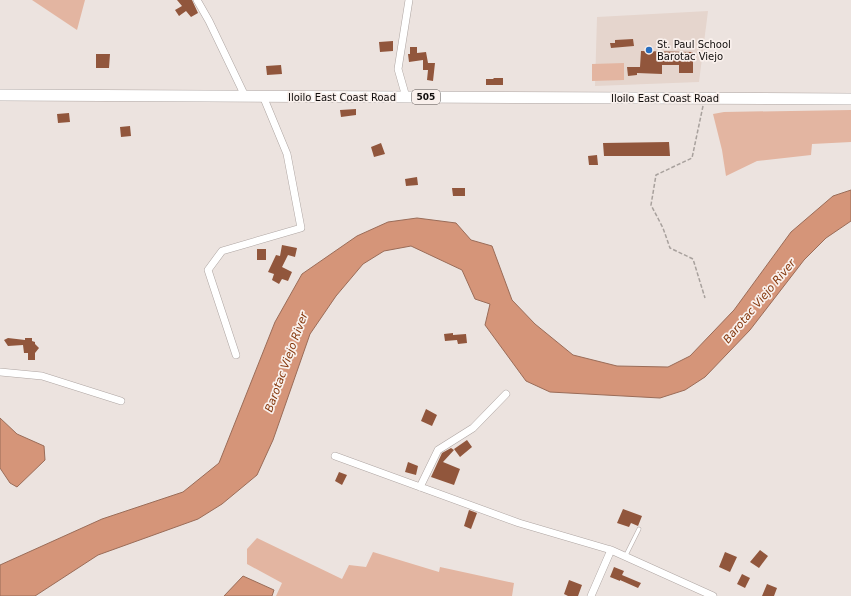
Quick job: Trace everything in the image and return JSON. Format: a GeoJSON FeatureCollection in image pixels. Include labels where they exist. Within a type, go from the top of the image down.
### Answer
{"type":"FeatureCollection","features":[{"type":"Feature","properties":{"kind":"main road","name":"Iloilo East Coast Road"},"geometry":{"type":"LineString","coordinates":[[0,95],[851,99]]}},
{"type":"Feature","properties":{"kind":"street"},"geometry":{"type":"LineString","coordinates":[[197,0],[209,21],[245,96]]}},
{"type":"Feature","properties":{"kind":"street"},"geometry":{"type":"LineString","coordinates":[[406,97],[398,69],[409,0]]}},
{"type":"Feature","properties":{"kind":"street"},"geometry":{"type":"LineString","coordinates":[[236,355],[208,270],[222,251],[301,228],[287,154],[263,96]]}},
{"type":"Feature","properties":{"kind":"street"},"geometry":{"type":"LineString","coordinates":[[0,372],[42,376],[121,401]]}},
{"type":"Feature","properties":{"kind":"street"},"geometry":{"type":"LineString","coordinates":[[420,487],[438,450],[473,428],[506,394]]}},
{"type":"Feature","properties":{"kind":"street"},"geometry":{"type":"LineString","coordinates":[[335,456],[519,523],[611,550],[713,596]]}},
{"type":"Feature","properties":{"kind":"street"},"geometry":{"type":"LineString","coordinates":[[591,596],[611,550]]}},
{"type":"Feature","properties":{"kind":"lane"},"geometry":{"type":"LineString","coordinates":[[625,557],[640,529]]}},
{"type":"Feature","properties":{"kind":"path"},"geometry":{"type":"LineString","coordinates":[[704,98],[692,158],[656,175],[651,204],[663,228],[670,248],[693,259],[705,298]]}},
{"type":"Feature","properties":{"kind":"shaded area"},"geometry":{"type":"Polygon","coordinates":[[[32,0],[85,0],[77,30],[32,0]]]}},
{"type":"Feature","properties":{"kind":"shaded area","name":"St. Paul School Barotac Viejo"},"geometry":{"type":"Polygon","coordinates":[[[708,11],[699,82],[595,86],[597,17],[708,11]]]}},
{"type":"Feature","properties":{"kind":"shaded area"},"geometry":{"type":"Polygon","coordinates":[[[624,63],[624,80],[592,81],[592,64],[624,63]]]}},
{"type":"Feature","properties":{"kind":"shaded area"},"geometry":{"type":"Polygon","coordinates":[[[851,110],[851,142],[812,144],[811,155],[757,161],[726,176],[722,150],[713,114],[724,112],[851,110]]]}},
{"type":"Feature","properties":{"kind":"shaded area"},"geometry":{"type":"Polygon","coordinates":[[[257,538],[342,579],[349,565],[366,567],[373,552],[439,572],[440,567],[514,583],[512,596],[276,596],[282,583],[247,564],[247,549],[257,538]]]}},
{"type":"Feature","properties":{"kind":"water","name":"Barotac Viejo River"},"geometry":{"type":"Polygon","coordinates":[[[851,190],[851,221],[826,238],[804,260],[750,330],[705,377],[685,390],[660,398],[550,392],[526,381],[485,325],[490,304],[475,299],[462,270],[411,246],[384,251],[363,264],[336,296],[310,334],[273,440],[257,475],[222,504],[198,519],[98,555],[35,596],[0,596],[0,565],[102,519],[183,492],[219,463],[275,322],[302,274],[357,236],[388,222],[417,218],[456,223],[471,240],[492,246],[512,300],[535,324],[573,355],[617,366],[668,367],[690,356],[734,310],[791,232],[833,196],[851,190]]]}},
{"type":"Feature","properties":{"kind":"water"},"geometry":{"type":"Polygon","coordinates":[[[0,418],[17,434],[44,446],[45,460],[17,487],[10,483],[0,468],[0,418]]]}},
{"type":"Feature","properties":{"kind":"water"},"geometry":{"type":"Polygon","coordinates":[[[243,576],[274,590],[272,596],[224,596],[243,576]]]}},
{"type":"Feature","properties":{"kind":"building"},"geometry":{"type":"Polygon","coordinates":[[[177,0],[192,0],[198,13],[191,17],[186,11],[179,16],[175,10],[182,6],[177,0]]]}},
{"type":"Feature","properties":{"kind":"building"},"geometry":{"type":"Polygon","coordinates":[[[633,39],[634,46],[611,48],[610,43],[615,43],[615,40],[633,39]]]}},
{"type":"Feature","properties":{"kind":"building"},"geometry":{"type":"Polygon","coordinates":[[[393,41],[393,51],[380,52],[379,42],[393,41]]]}},
{"type":"Feature","properties":{"kind":"building"},"geometry":{"type":"Polygon","coordinates":[[[410,47],[417,47],[417,53],[426,52],[428,63],[435,63],[433,81],[427,80],[428,70],[423,70],[423,60],[409,62],[408,54],[410,54],[410,47]]]}},
{"type":"Feature","properties":{"kind":"building"},"geometry":{"type":"Polygon","coordinates":[[[641,51],[693,52],[693,73],[679,73],[679,65],[662,65],[662,74],[637,73],[637,75],[628,76],[627,67],[640,67],[641,51]]]}},
{"type":"Feature","properties":{"kind":"building"},"geometry":{"type":"Polygon","coordinates":[[[96,54],[110,54],[109,68],[96,68],[96,54]]]}},
{"type":"Feature","properties":{"kind":"building"},"geometry":{"type":"Polygon","coordinates":[[[281,65],[282,74],[267,75],[266,66],[281,65]]]}},
{"type":"Feature","properties":{"kind":"building"},"geometry":{"type":"Polygon","coordinates":[[[493,78],[503,78],[503,85],[486,85],[486,79],[494,79],[493,78]]]}},
{"type":"Feature","properties":{"kind":"building"},"geometry":{"type":"Polygon","coordinates":[[[356,109],[356,115],[341,117],[340,110],[356,109]]]}},
{"type":"Feature","properties":{"kind":"building"},"geometry":{"type":"Polygon","coordinates":[[[69,113],[70,122],[58,123],[57,114],[69,113]]]}},
{"type":"Feature","properties":{"kind":"building"},"geometry":{"type":"Polygon","coordinates":[[[130,126],[131,136],[121,137],[120,127],[130,126]]]}},
{"type":"Feature","properties":{"kind":"building"},"geometry":{"type":"Polygon","coordinates":[[[669,142],[670,156],[604,156],[603,143],[669,142]]]}},
{"type":"Feature","properties":{"kind":"building"},"geometry":{"type":"Polygon","coordinates":[[[381,143],[385,154],[374,157],[371,147],[381,143]]]}},
{"type":"Feature","properties":{"kind":"building"},"geometry":{"type":"Polygon","coordinates":[[[597,155],[598,165],[589,165],[588,156],[597,155]]]}},
{"type":"Feature","properties":{"kind":"building"},"geometry":{"type":"Polygon","coordinates":[[[417,177],[418,185],[406,186],[405,179],[417,177]]]}},
{"type":"Feature","properties":{"kind":"building"},"geometry":{"type":"Polygon","coordinates":[[[452,188],[465,188],[465,196],[453,196],[452,188]]]}},
{"type":"Feature","properties":{"kind":"building"},"geometry":{"type":"Polygon","coordinates":[[[282,245],[297,248],[295,257],[288,255],[282,267],[292,272],[288,281],[282,279],[279,284],[272,280],[274,274],[268,272],[276,255],[280,256],[282,245]]]}},
{"type":"Feature","properties":{"kind":"building"},"geometry":{"type":"Polygon","coordinates":[[[257,249],[266,249],[266,260],[257,260],[257,249]]]}},
{"type":"Feature","properties":{"kind":"building"},"geometry":{"type":"Polygon","coordinates":[[[453,333],[453,335],[466,334],[467,343],[458,344],[457,340],[445,341],[444,334],[453,333]]]}},
{"type":"Feature","properties":{"kind":"building"},"geometry":{"type":"Polygon","coordinates":[[[8,338],[25,340],[25,338],[32,338],[32,341],[35,342],[39,348],[35,353],[35,360],[28,360],[28,353],[24,353],[23,345],[8,346],[4,340],[8,338]]]}},
{"type":"Feature","properties":{"kind":"building"},"geometry":{"type":"Polygon","coordinates":[[[426,409],[437,415],[432,426],[421,421],[426,409]]]}},
{"type":"Feature","properties":{"kind":"building"},"geometry":{"type":"Polygon","coordinates":[[[467,440],[472,447],[460,457],[454,449],[467,440]]]}},
{"type":"Feature","properties":{"kind":"building"},"geometry":{"type":"Polygon","coordinates":[[[451,448],[454,450],[443,462],[460,469],[454,485],[431,477],[442,453],[451,448]]]}},
{"type":"Feature","properties":{"kind":"building"},"geometry":{"type":"Polygon","coordinates":[[[408,462],[418,466],[416,475],[405,472],[408,462]]]}},
{"type":"Feature","properties":{"kind":"building"},"geometry":{"type":"Polygon","coordinates":[[[339,472],[347,475],[342,485],[335,481],[339,472]]]}},
{"type":"Feature","properties":{"kind":"building"},"geometry":{"type":"Polygon","coordinates":[[[623,509],[642,516],[638,526],[631,523],[629,527],[617,523],[623,509]]]}},
{"type":"Feature","properties":{"kind":"building"},"geometry":{"type":"Polygon","coordinates":[[[469,510],[477,513],[471,529],[464,526],[469,510]]]}},
{"type":"Feature","properties":{"kind":"building"},"geometry":{"type":"Polygon","coordinates":[[[760,550],[768,556],[759,568],[750,562],[760,550]]]}},
{"type":"Feature","properties":{"kind":"building"},"geometry":{"type":"Polygon","coordinates":[[[725,552],[737,557],[730,572],[719,567],[725,552]]]}},
{"type":"Feature","properties":{"kind":"building"},"geometry":{"type":"Polygon","coordinates":[[[614,567],[624,571],[622,575],[641,583],[638,588],[610,577],[614,567]]]}},
{"type":"Feature","properties":{"kind":"building"},"geometry":{"type":"Polygon","coordinates":[[[742,574],[750,578],[745,588],[737,584],[742,574]]]}},
{"type":"Feature","properties":{"kind":"building"},"geometry":{"type":"Polygon","coordinates":[[[569,580],[582,585],[578,596],[568,596],[564,594],[569,580]]]}},
{"type":"Feature","properties":{"kind":"building"},"geometry":{"type":"Polygon","coordinates":[[[767,584],[777,588],[774,596],[762,596],[767,584]]]}},
{"type":"Feature","properties":{"kind":"place","name":"St. Paul School Barotac Viejo"},"geometry":{"type":"Point","coordinates":[649,50]}}]}
